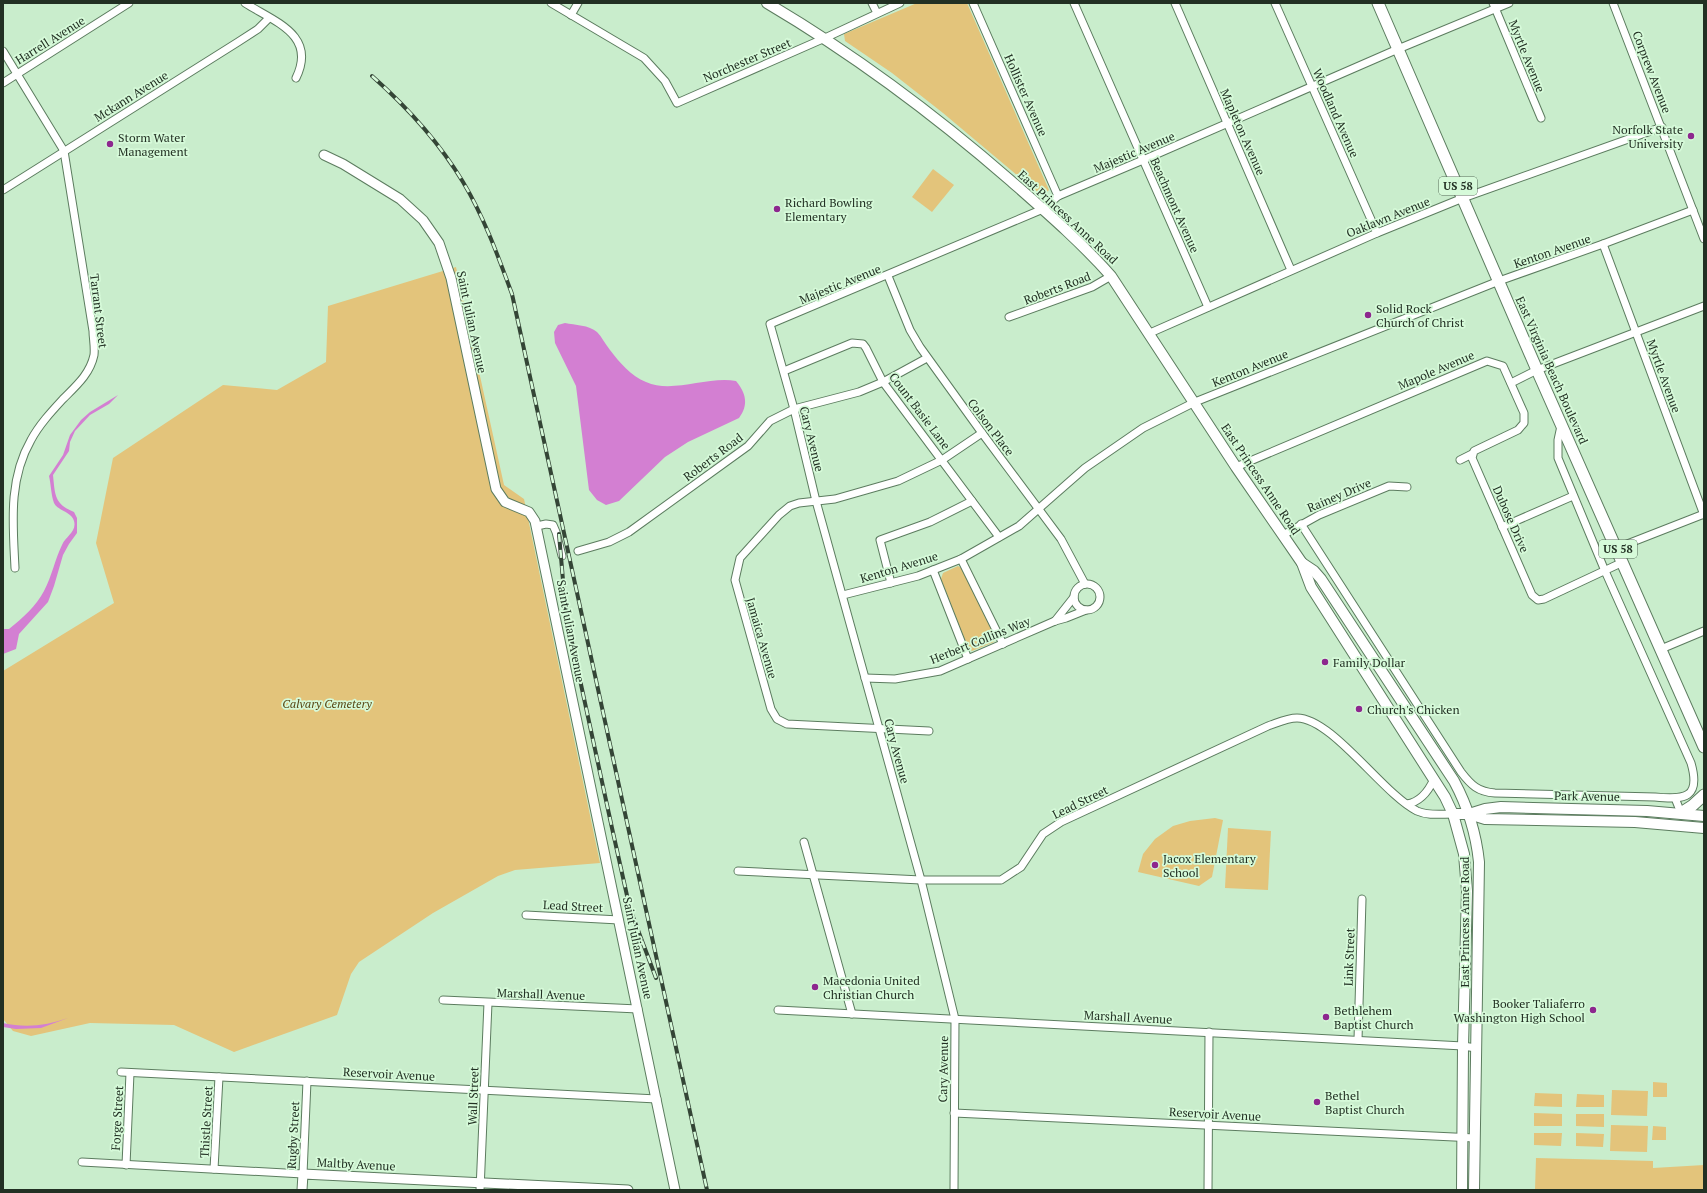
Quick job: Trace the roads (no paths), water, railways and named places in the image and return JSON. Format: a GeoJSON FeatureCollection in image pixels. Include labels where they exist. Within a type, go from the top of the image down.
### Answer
{"type":"FeatureCollection","features":[{"type":"Feature","properties":{"kind":"main road","name":"East Princess Anne Road"},"geometry":{"type":"LineString","coordinates":[[767,3],[825,38],[868,67],[926,110],[1043,210],[1094,256],[1112,276],[1236,467],[1302,563],[1311,587],[1434,779],[1453,814],[1464,854],[1467,891],[1463,1046],[1462,1190]]}},
{"type":"Feature","properties":{"kind":"main road","name":"East Virginia Beach Boulevard"},"geometry":{"type":"LineString","coordinates":[[1378,3],[1537,370],[1704,747]]}},
{"type":"Feature","properties":{"kind":"main road","name":"East Princess Anne Road"},"geometry":{"type":"LineString","coordinates":[[1302,563],[1314,571],[1321,579],[1454,781],[1469,814],[1477,846],[1479,862],[1474,1190]]}},
{"type":"Feature","properties":{"kind":"main road"},"geometry":{"type":"LineString","coordinates":[[1681,813],[1692,806],[1704,794]]}},
{"type":"Feature","properties":{"kind":"main road","name":"Park Avenue"},"geometry":{"type":"LineString","coordinates":[[1469,814],[1485,809],[1501,807],[1647,811],[1704,816]]}},
{"type":"Feature","properties":{"kind":"main road","name":"Park Avenue"},"geometry":{"type":"LineString","coordinates":[[1453,814],[1469,814],[1485,819],[1635,822],[1704,828]]}},
{"type":"Feature","properties":{"kind":"street","name":"Harrell Avenue"},"geometry":{"type":"LineString","coordinates":[[3,83],[129,3]]}},
{"type":"Feature","properties":{"kind":"street"},"geometry":{"type":"LineString","coordinates":[[245,3],[290,32],[300,45],[303,61],[296,78]]}},
{"type":"Feature","properties":{"kind":"street"},"geometry":{"type":"LineString","coordinates":[[551,3],[572,15],[578,3]]}},
{"type":"Feature","properties":{"kind":"street"},"geometry":{"type":"LineString","coordinates":[[872,3],[877,13]]}},
{"type":"Feature","properties":{"kind":"street","name":"Norchester Street"},"geometry":{"type":"LineString","coordinates":[[572,15],[644,58],[665,81],[677,103],[825,38],[900,3]]}},
{"type":"Feature","properties":{"kind":"street","name":"Hollister Avenue"},"geometry":{"type":"LineString","coordinates":[[973,3],[1058,196]]}},
{"type":"Feature","properties":{"kind":"street","name":"Beachmont Avenue"},"geometry":{"type":"LineString","coordinates":[[1074,3],[1208,307]]}},
{"type":"Feature","properties":{"kind":"street","name":"Mapleton Avenue"},"geometry":{"type":"LineString","coordinates":[[1175,3],[1291,270]]}},
{"type":"Feature","properties":{"kind":"street","name":"Woodland Avenue"},"geometry":{"type":"LineString","coordinates":[[1275,3],[1377,233]]}},
{"type":"Feature","properties":{"kind":"street","name":"Majestic Avenue"},"geometry":{"type":"LineString","coordinates":[[770,324],[1043,210],[1058,196],[1228,124],[1494,6],[1509,3]]}},
{"type":"Feature","properties":{"kind":"street","name":"Corprew Avenue"},"geometry":{"type":"LineString","coordinates":[[1613,3],[1704,239]]}},
{"type":"Feature","properties":{"kind":"street","name":"Myrtle Avenue"},"geometry":{"type":"LineString","coordinates":[[1494,6],[1540,118]]}},
{"type":"Feature","properties":{"kind":"street","name":"Mckann Avenue"},"geometry":{"type":"LineString","coordinates":[[3,190],[258,29],[269,18]]}},
{"type":"Feature","properties":{"kind":"street","name":"Tarrant Street"},"geometry":{"type":"LineString","coordinates":[[3,51],[64,151],[93,331],[94,353],[92,362],[84,376],[39,427],[25,451],[19,470],[13,506],[15,568]]}},
{"type":"Feature","properties":{"kind":"street","name":"Oaklawn Avenue"},"geometry":{"type":"LineString","coordinates":[[1150,333],[1291,270],[1463,198],[1662,127]]}},
{"type":"Feature","properties":{"kind":"street","name":"Saint Julian Avenue"},"geometry":{"type":"LineString","coordinates":[[324,155],[343,164],[400,199],[424,220],[439,242],[451,278],[496,489],[500,497],[507,504],[529,512],[537,526],[676,1190]]}},
{"type":"Feature","properties":{"kind":"street","name":"Kenton Avenue"},"geometry":{"type":"LineString","coordinates":[[843,595],[918,576],[961,559],[1019,526],[1085,468],[1142,428],[1195,402],[1499,281],[1693,210]]}},
{"type":"Feature","properties":{"kind":"street","name":"Myrtle Avenue"},"geometry":{"type":"LineString","coordinates":[[1603,244],[1704,514]]}},
{"type":"Feature","properties":{"kind":"street","name":"Colson Place"},"geometry":{"type":"LineString","coordinates":[[888,276],[910,330],[927,358],[1039,509]]}},
{"type":"Feature","properties":{"kind":"street","name":"Roberts Road"},"geometry":{"type":"LineString","coordinates":[[1009,317],[1092,287],[1112,276]]}},
{"type":"Feature","properties":{"kind":"street"},"geometry":{"type":"LineString","coordinates":[[1460,460],[1472,454],[1474,451],[1518,430],[1524,423],[1524,413],[1511,383],[1537,370],[1704,306]]}},
{"type":"Feature","properties":{"kind":"street","name":"Cary Avenue"},"geometry":{"type":"LineString","coordinates":[[770,324],[794,409],[816,501],[866,678],[920,880],[955,1020],[954,1190]]}},
{"type":"Feature","properties":{"kind":"street","name":"Count Basie Lane"},"geometry":{"type":"LineString","coordinates":[[784,371],[852,343],[858,343],[866,348],[883,382],[999,537]]}},
{"type":"Feature","properties":{"kind":"street","name":"Roberts Road"},"geometry":{"type":"LineString","coordinates":[[578,551],[609,542],[629,532],[748,446],[770,421],[794,409],[859,392],[883,382],[927,358]]}},
{"type":"Feature","properties":{"kind":"street","name":"Mapole Avenue"},"geometry":{"type":"LineString","coordinates":[[1236,467],[1487,361],[1503,366],[1511,383]]}},
{"type":"Feature","properties":{"kind":"street"},"geometry":{"type":"LineString","coordinates":[[1301,524],[1461,772],[1476,789],[1484,792],[1495,793],[1675,798],[1688,794],[1694,786],[1695,781],[1691,763],[1605,571],[1558,458],[1558,440],[1562,425]]}},
{"type":"Feature","properties":{"kind":"street","name":"Jamaica Avenue"},"geometry":{"type":"LineString","coordinates":[[929,731],[786,724],[777,719],[771,708],[735,580],[740,558],[779,515],[790,506],[800,503],[835,499],[898,481],[942,460],[982,433]]}},
{"type":"Feature","properties":{"kind":"street","name":"Dubose Drive"},"geometry":{"type":"LineString","coordinates":[[1472,454],[1472,458],[1532,595],[1538,600],[1544,599],[1623,562]]}},
{"type":"Feature","properties":{"kind":"street","name":"Rainey Drive"},"geometry":{"type":"LineString","coordinates":[[1283,535],[1301,524],[1389,486],[1407,487]]}},
{"type":"Feature","properties":{"kind":"street"},"geometry":{"type":"LineString","coordinates":[[1502,527],[1573,496]]}},
{"type":"Feature","properties":{"kind":"street"},"geometry":{"type":"LineString","coordinates":[[891,583],[880,540],[930,522],[972,501]]}},
{"type":"Feature","properties":{"kind":"street","name":"Herbert Collins Way"},"geometry":{"type":"LineString","coordinates":[[866,678],[895,679],[940,671],[1055,621],[1096,607],[1101,597],[1096,587],[1085,584],[1061,539],[1039,509]]}},
{"type":"Feature","properties":{"kind":"street"},"geometry":{"type":"LineString","coordinates":[[1617,548],[1704,514]]}},
{"type":"Feature","properties":{"kind":"street"},"geometry":{"type":"LineString","coordinates":[[537,526],[546,524],[553,525],[562,556]]}},
{"type":"Feature","properties":{"kind":"street"},"geometry":{"type":"LineString","coordinates":[[961,559],[1003,644]]}},
{"type":"Feature","properties":{"kind":"street"},"geometry":{"type":"LineString","coordinates":[[933,570],[968,659]]}},
{"type":"Feature","properties":{"kind":"street","name":"Herbert Collins Way"},"geometry":{"type":"LineString","coordinates":[[1055,621],[1074,598],[1076,590],[1085,584]]}},
{"type":"Feature","properties":{"kind":"street"},"geometry":{"type":"LineString","coordinates":[[1074,598],[1076,605],[1086,610]]}},
{"type":"Feature","properties":{"kind":"street"},"geometry":{"type":"LineString","coordinates":[[1661,649],[1704,631]]}},
{"type":"Feature","properties":{"kind":"street","name":"Lead Street"},"geometry":{"type":"LineString","coordinates":[[738,871],[920,880],[1001,880],[1021,867],[1042,834],[1061,822],[1268,726],[1284,720],[1298,718],[1320,726],[1343,745],[1407,804],[1417,811],[1426,813],[1453,814]]}},
{"type":"Feature","properties":{"kind":"street"},"geometry":{"type":"LineString","coordinates":[[1407,804],[1419,799],[1431,786],[1434,779]]}},
{"type":"Feature","properties":{"kind":"street"},"geometry":{"type":"LineString","coordinates":[[1675,798],[1681,813]]}},
{"type":"Feature","properties":{"kind":"street"},"geometry":{"type":"LineString","coordinates":[[804,842],[852,1014]]}},
{"type":"Feature","properties":{"kind":"street","name":"Link Street"},"geometry":{"type":"LineString","coordinates":[[1358,1040],[1362,900]]}},
{"type":"Feature","properties":{"kind":"street","name":"Lead Street"},"geometry":{"type":"LineString","coordinates":[[526,915],[619,920]]}},
{"type":"Feature","properties":{"kind":"street","name":"Marshall Avenue"},"geometry":{"type":"LineString","coordinates":[[443,1000],[638,1009]]}},
{"type":"Feature","properties":{"kind":"street","name":"Wall Street"},"geometry":{"type":"LineString","coordinates":[[480,1186],[488,1003]]}},
{"type":"Feature","properties":{"kind":"street","name":"Marshall Avenue"},"geometry":{"type":"LineString","coordinates":[[778,1010],[1358,1040],[1476,1048]]}},
{"type":"Feature","properties":{"kind":"street"},"geometry":{"type":"LineString","coordinates":[[1208,1190],[1209,1032]]}},
{"type":"Feature","properties":{"kind":"street","name":"Reservoir Avenue"},"geometry":{"type":"LineString","coordinates":[[121,1072],[657,1099]]}},
{"type":"Feature","properties":{"kind":"street","name":"Forge Street"},"geometry":{"type":"LineString","coordinates":[[126,1165],[130,1073]]}},
{"type":"Feature","properties":{"kind":"street","name":"Thistle Street"},"geometry":{"type":"LineString","coordinates":[[214,1169],[219,1077]]}},
{"type":"Feature","properties":{"kind":"street","name":"Rugby Street"},"geometry":{"type":"LineString","coordinates":[[302,1190],[307,1081]]}},
{"type":"Feature","properties":{"kind":"street","name":"Reservoir Avenue"},"geometry":{"type":"LineString","coordinates":[[954,1113],[1475,1138]]}},
{"type":"Feature","properties":{"kind":"street","name":"Maltby Avenue"},"geometry":{"type":"LineString","coordinates":[[82,1162],[303,1174],[480,1186],[628,1190]]}},
{"type":"Feature","properties":{"kind":"railway"},"geometry":{"type":"LineString","coordinates":[[372,76],[398,100],[422,126],[454,167],[471,195],[484,223],[512,294],[707,1190]]}},
{"type":"Feature","properties":{"kind":"railway"},"geometry":{"type":"LineString","coordinates":[[559,534],[566,615],[612,828],[630,909],[656,978]]}},
{"type":"Feature","properties":{"kind":"place","name":"Norfolk State University"},"geometry":{"type":"Point","coordinates":[1691,136]}},
{"type":"Feature","properties":{"kind":"place","name":"Storm Water Management"},"geometry":{"type":"Point","coordinates":[110,144]}},
{"type":"Feature","properties":{"kind":"place","name":"Richard Bowling Elementary"},"geometry":{"type":"Point","coordinates":[777,209]}},
{"type":"Feature","properties":{"kind":"place","name":"Solid Rock Church of Christ"},"geometry":{"type":"Point","coordinates":[1368,315]}},
{"type":"Feature","properties":{"kind":"place","name":"Family Dollar"},"geometry":{"type":"Point","coordinates":[1325,662]}},
{"type":"Feature","properties":{"kind":"place","name":"Church's Chicken"},"geometry":{"type":"Point","coordinates":[1359,709]}},
{"type":"Feature","properties":{"kind":"place","name":"Jacox Elementary School"},"geometry":{"type":"Point","coordinates":[1155,865]}},
{"type":"Feature","properties":{"kind":"place","name":"Macedonia United Christian Church"},"geometry":{"type":"Point","coordinates":[815,987]}},
{"type":"Feature","properties":{"kind":"place","name":"Booker Taliaferro Washington High School"},"geometry":{"type":"Point","coordinates":[1593,1010]}},
{"type":"Feature","properties":{"kind":"place","name":"Bethlehem Baptist Church"},"geometry":{"type":"Point","coordinates":[1326,1017]}},
{"type":"Feature","properties":{"kind":"place","name":"Bethel Baptist Church"},"geometry":{"type":"Point","coordinates":[1317,1102]}},
{"type":"Feature","properties":{"kind":"park label","name":"Calvary Cemetery"},"geometry":{"type":"Point","coordinates":[327,703]}}]}
